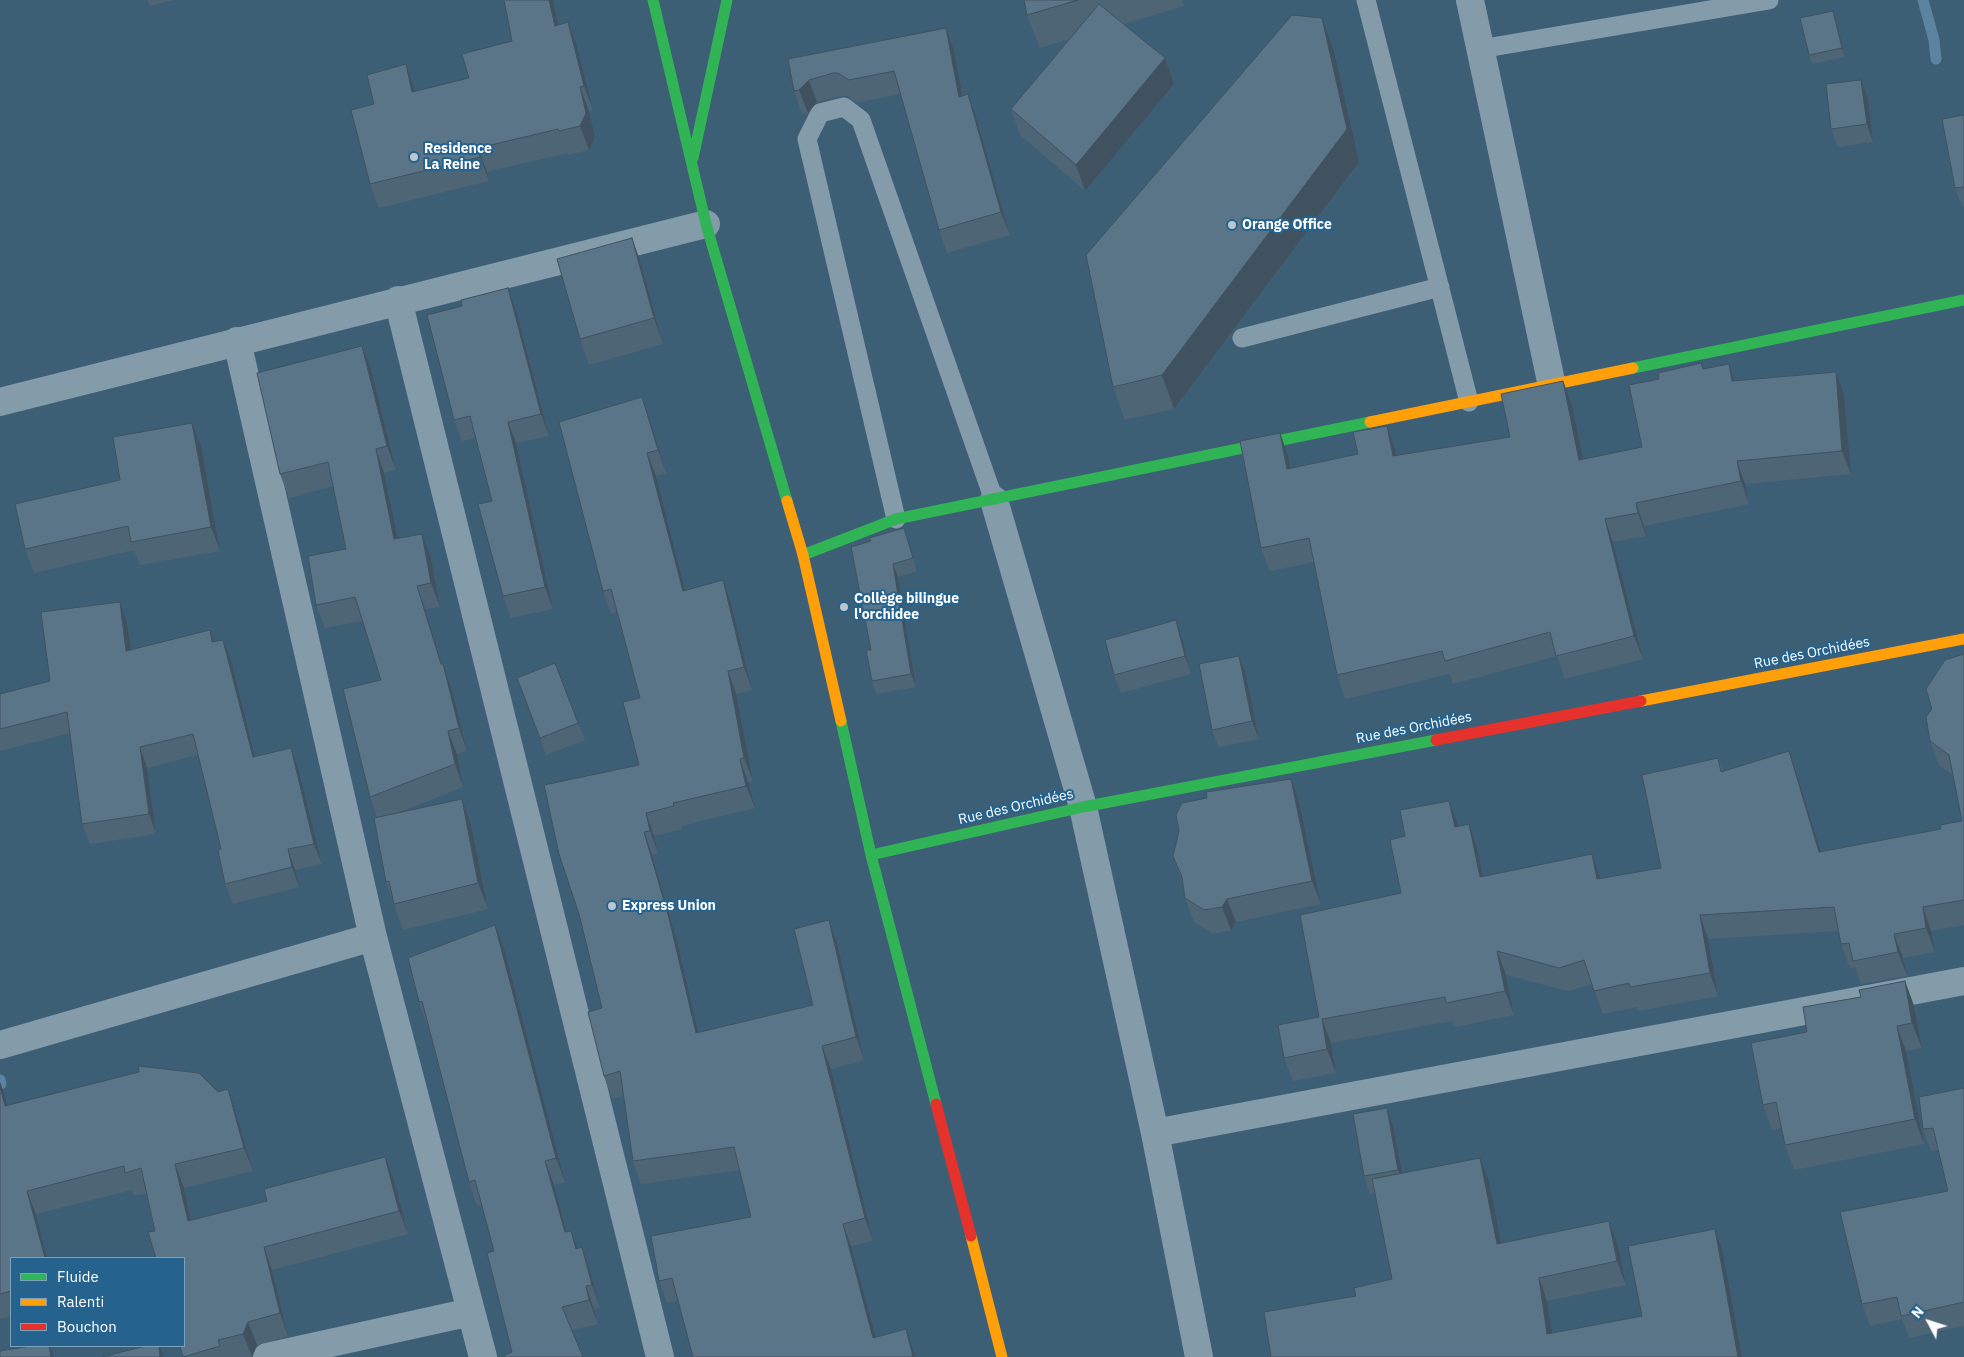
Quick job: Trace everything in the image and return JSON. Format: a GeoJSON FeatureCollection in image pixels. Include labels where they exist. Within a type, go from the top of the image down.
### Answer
{"type":"FeatureCollection","features":[{"type":"Feature","properties":{"kind":"street"},"geometry":{"type":"LineString","coordinates":[[653,0],[706,224],[803,554],[871,855],[1002,1357]]}},
{"type":"Feature","properties":{"kind":"street"},"geometry":{"type":"LineString","coordinates":[[691,165],[727,0]]}},
{"type":"Feature","properties":{"kind":"street"},"geometry":{"type":"LineString","coordinates":[[1470,0],[1552,386]]}},
{"type":"Feature","properties":{"kind":"street"},"geometry":{"type":"LineString","coordinates":[[0,402],[398,300],[706,224]]}},
{"type":"Feature","properties":{"kind":"street"},"geometry":{"type":"LineString","coordinates":[[398,300],[660,1357]]}},
{"type":"Feature","properties":{"kind":"street"},"geometry":{"type":"LineString","coordinates":[[803,554],[896,519],[1964,300]]}},
{"type":"Feature","properties":{"kind":"street"},"geometry":{"type":"LineString","coordinates":[[238,341],[374,937],[483,1357]]}},
{"type":"Feature","properties":{"kind":"street"},"geometry":{"type":"LineString","coordinates":[[994,500],[1083,807],[1155,1133],[1199,1357]]}},
{"type":"Feature","properties":{"kind":"street","name":"Rue des Orchidées"},"geometry":{"type":"LineString","coordinates":[[871,855],[1083,807],[1964,639]]}},
{"type":"Feature","properties":{"kind":"street"},"geometry":{"type":"LineString","coordinates":[[0,1045],[374,937]]}},
{"type":"Feature","properties":{"kind":"street"},"geometry":{"type":"LineString","coordinates":[[1155,1133],[1964,981]]}},
{"type":"Feature","properties":{"kind":"street"},"geometry":{"type":"LineString","coordinates":[[266,1357],[472,1312]]}},
{"type":"Feature","properties":{"kind":"lane"},"geometry":{"type":"LineString","coordinates":[[1366,0],[1469,402]]}},
{"type":"Feature","properties":{"kind":"lane"},"geometry":{"type":"LineString","coordinates":[[1480,48],[1769,0]]}},
{"type":"Feature","properties":{"kind":"lane"},"geometry":{"type":"LineString","coordinates":[[896,519],[807,139],[820,112],[844,107],[860,120],[994,500]]}},
{"type":"Feature","properties":{"kind":"lane"},"geometry":{"type":"LineString","coordinates":[[1242,338],[1440,288]]}},
{"type":"Feature","properties":{"kind":"building"},"geometry":{"type":"Polygon","coordinates":[[[504,0],[549,0],[555,26],[568,22],[584,86],[580,87],[586,113],[580,126],[559,131],[558,129],[478,148],[480,157],[370,184],[351,110],[374,104],[367,75],[406,64],[412,92],[469,78],[462,54],[512,41],[504,0]]]}},
{"type":"Feature","properties":{"kind":"building"},"geometry":{"type":"Polygon","coordinates":[[[1024,0],[1078,0],[1027,15],[1024,0]]]}},
{"type":"Feature","properties":{"kind":"building"},"geometry":{"type":"Polygon","coordinates":[[[1099,4],[1165,58],[1076,165],[1011,109],[1099,4]]]}},
{"type":"Feature","properties":{"kind":"building"},"geometry":{"type":"Polygon","coordinates":[[[1833,11],[1842,48],[1809,55],[1800,18],[1833,11]]]}},
{"type":"Feature","properties":{"kind":"building","name":"Orange Office"},"geometry":{"type":"Polygon","coordinates":[[[1292,15],[1322,18],[1347,129],[1162,375],[1113,387],[1086,255],[1292,15]]]}},
{"type":"Feature","properties":{"kind":"building"},"geometry":{"type":"Polygon","coordinates":[[[946,28],[959,97],[968,94],[1001,212],[939,230],[894,71],[849,80],[838,73],[833,73],[809,80],[799,90],[794,91],[788,59],[946,28]]]}},
{"type":"Feature","properties":{"kind":"building"},"geometry":{"type":"Polygon","coordinates":[[[1861,80],[1867,124],[1831,129],[1826,84],[1861,80]]]}},
{"type":"Feature","properties":{"kind":"building"},"geometry":{"type":"Polygon","coordinates":[[[1964,115],[1964,187],[1955,188],[1942,119],[1964,115]]]}},
{"type":"Feature","properties":{"kind":"building"},"geometry":{"type":"Polygon","coordinates":[[[632,238],[654,318],[580,339],[557,259],[632,238]]]}},
{"type":"Feature","properties":{"kind":"building"},"geometry":{"type":"Polygon","coordinates":[[[508,288],[541,414],[508,422],[545,587],[503,596],[478,504],[492,501],[470,416],[454,420],[427,315],[462,306],[461,300],[508,288]]]}},
{"type":"Feature","properties":{"kind":"building"},"geometry":{"type":"Polygon","coordinates":[[[362,346],[387,446],[376,449],[394,539],[422,534],[431,583],[417,586],[441,664],[443,664],[459,728],[448,731],[455,764],[370,797],[343,689],[381,680],[355,597],[316,605],[308,556],[346,549],[328,462],[280,474],[257,373],[362,346]]]}},
{"type":"Feature","properties":{"kind":"building"},"geometry":{"type":"Polygon","coordinates":[[[1701,363],[1703,369],[1729,364],[1732,381],[1836,372],[1842,451],[1737,461],[1741,481],[1636,503],[1638,513],[1605,519],[1634,636],[1556,656],[1550,632],[1445,661],[1442,651],[1337,675],[1309,538],[1261,548],[1240,441],[1280,433],[1287,469],[1358,454],[1353,432],[1387,426],[1393,456],[1510,437],[1501,394],[1563,381],[1579,460],[1642,447],[1629,385],[1659,379],[1658,373],[1701,363]]]}},
{"type":"Feature","properties":{"kind":"building"},"geometry":{"type":"Polygon","coordinates":[[[642,397],[658,450],[647,453],[683,591],[723,580],[744,667],[728,671],[744,758],[740,759],[746,786],[673,803],[674,806],[646,813],[650,831],[644,832],[669,918],[696,1033],[813,1005],[794,929],[829,920],[856,1037],[822,1046],[865,1218],[843,1224],[873,1338],[906,1329],[913,1357],[693,1357],[672,1278],[659,1281],[651,1236],[751,1217],[734,1147],[633,1161],[620,1071],[604,1076],[588,1012],[602,1008],[579,914],[559,854],[544,785],[639,765],[623,702],[640,698],[611,589],[603,591],[559,422],[642,397]]]}},
{"type":"Feature","properties":{"kind":"building"},"geometry":{"type":"Polygon","coordinates":[[[192,423],[211,527],[131,542],[128,526],[25,549],[15,504],[120,480],[113,437],[192,423]]]}},
{"type":"Feature","properties":{"kind":"building"},"geometry":{"type":"Polygon","coordinates":[[[904,528],[913,558],[893,564],[911,674],[872,681],[866,650],[871,650],[851,547],[871,541],[869,538],[904,528]]]}},
{"type":"Feature","properties":{"kind":"building"},"geometry":{"type":"Polygon","coordinates":[[[120,602],[126,651],[210,630],[212,642],[223,640],[253,757],[291,748],[314,844],[288,849],[292,867],[225,884],[218,850],[221,849],[193,734],[140,747],[149,814],[82,824],[67,712],[0,729],[0,694],[50,681],[41,612],[120,602]]]}},
{"type":"Feature","properties":{"kind":"building"},"geometry":{"type":"Polygon","coordinates":[[[1176,620],[1185,656],[1114,675],[1105,640],[1176,620]]]}},
{"type":"Feature","properties":{"kind":"building"},"geometry":{"type":"Polygon","coordinates":[[[1964,654],[1964,900],[1923,907],[1926,928],[1894,934],[1898,952],[1853,961],[1849,943],[1841,944],[1834,907],[1700,915],[1710,973],[1630,987],[1629,983],[1594,991],[1584,960],[1559,968],[1497,951],[1505,991],[1446,1003],[1445,997],[1322,1019],[1327,1049],[1284,1058],[1278,1025],[1319,1017],[1300,915],[1401,893],[1390,840],[1405,836],[1400,810],[1449,801],[1455,827],[1469,824],[1480,877],[1592,854],[1597,879],[1661,868],[1642,775],[1718,758],[1721,772],[1789,751],[1819,852],[1941,829],[1940,825],[1962,821],[1949,755],[1930,741],[1926,717],[1932,709],[1926,689],[1945,660],[1964,654]]]}},
{"type":"Feature","properties":{"kind":"building"},"geometry":{"type":"Polygon","coordinates":[[[1239,656],[1252,721],[1212,730],[1199,664],[1239,656]]]}},
{"type":"Feature","properties":{"kind":"building"},"geometry":{"type":"Polygon","coordinates":[[[555,663],[578,723],[540,738],[517,678],[555,663]]]}},
{"type":"Feature","properties":{"kind":"building"},"geometry":{"type":"Polygon","coordinates":[[[1291,779],[1312,881],[1227,899],[1222,907],[1204,910],[1185,898],[1182,877],[1173,856],[1179,831],[1176,815],[1182,803],[1207,798],[1206,792],[1291,779]]]}},
{"type":"Feature","properties":{"kind":"building"},"geometry":{"type":"Polygon","coordinates":[[[462,799],[478,883],[394,904],[389,881],[386,882],[374,818],[462,799]]]}},
{"type":"Feature","properties":{"kind":"building"},"geometry":{"type":"Polygon","coordinates":[[[495,925],[556,1158],[545,1161],[565,1232],[571,1231],[576,1249],[582,1247],[592,1285],[586,1286],[589,1300],[562,1307],[583,1357],[501,1357],[512,1352],[487,1253],[494,1251],[475,1180],[469,1182],[422,1001],[419,1002],[408,958],[495,925]]]}},
{"type":"Feature","properties":{"kind":"building"},"geometry":{"type":"Polygon","coordinates":[[[1905,981],[1912,1023],[1897,1026],[1915,1119],[1785,1145],[1776,1102],[1763,1105],[1751,1043],[1807,1032],[1803,1007],[1861,997],[1859,990],[1905,981]]]}},
{"type":"Feature","properties":{"kind":"building"},"geometry":{"type":"Polygon","coordinates":[[[138,1066],[199,1073],[218,1092],[228,1089],[244,1148],[175,1164],[188,1221],[267,1201],[264,1189],[385,1157],[399,1211],[264,1247],[280,1313],[248,1322],[243,1334],[218,1340],[220,1346],[183,1357],[180,1347],[185,1347],[185,1257],[156,1257],[148,1232],[155,1231],[141,1168],[125,1173],[124,1166],[27,1191],[45,1257],[10,1257],[10,1291],[0,1294],[0,1087],[5,1106],[139,1072],[138,1066]]]}},
{"type":"Feature","properties":{"kind":"building"},"geometry":{"type":"Polygon","coordinates":[[[1964,1088],[1964,1302],[1901,1316],[1897,1297],[1862,1304],[1840,1212],[1948,1191],[1933,1128],[1923,1129],[1919,1097],[1964,1088]]]}},
{"type":"Feature","properties":{"kind":"building"},"geometry":{"type":"Polygon","coordinates":[[[1387,1108],[1398,1170],[1364,1176],[1353,1114],[1387,1108]]]}},
{"type":"Feature","properties":{"kind":"building"},"geometry":{"type":"Polygon","coordinates":[[[1480,1158],[1497,1244],[1609,1221],[1617,1261],[1539,1278],[1547,1334],[1642,1316],[1628,1246],[1715,1229],[1738,1357],[1271,1357],[1264,1312],[1356,1296],[1354,1288],[1392,1279],[1372,1179],[1480,1158]]]}},
{"type":"Feature","properties":{"kind":"building"},"geometry":{"type":"Polygon","coordinates":[[[24,1347],[49,1347],[51,1357],[0,1357],[0,1351],[24,1347]]]}},
{"type":"Feature","properties":{"kind":"building"},"geometry":{"type":"Polygon","coordinates":[[[142,1347],[159,1347],[160,1357],[102,1357],[142,1347]]]}},
{"type":"Feature","properties":{"kind":"waterway"},"geometry":{"type":"LineString","coordinates":[[1923,0],[1934,40],[1936,59]]}},
{"type":"Feature","properties":{"kind":"waterway"},"geometry":{"type":"LineString","coordinates":[[0,1080],[1,1084]]}},
{"type":"Feature","properties":{"kind":"traffic: fast"},"geometry":{"type":"LineString","coordinates":[[653,0],[706,224],[787,501]]}},
{"type":"Feature","properties":{"kind":"traffic: fast"},"geometry":{"type":"LineString","coordinates":[[693,158],[727,0]]}},
{"type":"Feature","properties":{"kind":"traffic: fast"},"geometry":{"type":"LineString","coordinates":[[1633,368],[1964,300]]}},
{"type":"Feature","properties":{"kind":"traffic: fast"},"geometry":{"type":"LineString","coordinates":[[803,555],[896,519],[1370,422]]}},
{"type":"Feature","properties":{"kind":"traffic: fast"},"geometry":{"type":"LineString","coordinates":[[841,721],[871,855],[936,1104]]}},
{"type":"Feature","properties":{"kind":"traffic: fast"},"geometry":{"type":"LineString","coordinates":[[871,855],[1083,807],[1436,740]]}},
{"type":"Feature","properties":{"kind":"traffic: slow"},"geometry":{"type":"LineString","coordinates":[[1370,422],[1633,368]]}},
{"type":"Feature","properties":{"kind":"traffic: slow"},"geometry":{"type":"LineString","coordinates":[[787,501],[803,555],[841,721]]}},
{"type":"Feature","properties":{"kind":"traffic: slow"},"geometry":{"type":"LineString","coordinates":[[1641,701],[1964,639]]}},
{"type":"Feature","properties":{"kind":"traffic: slow"},"geometry":{"type":"LineString","coordinates":[[971,1236],[1002,1357]]}},
{"type":"Feature","properties":{"kind":"traffic: jam"},"geometry":{"type":"LineString","coordinates":[[1436,740],[1641,701]]}},
{"type":"Feature","properties":{"kind":"traffic: jam"},"geometry":{"type":"LineString","coordinates":[[936,1104],[971,1236]]}},
{"type":"Feature","properties":{"kind":"place","name":"Residence La Reine"},"geometry":{"type":"Point","coordinates":[414,157]}},
{"type":"Feature","properties":{"kind":"place","name":"Orange Office"},"geometry":{"type":"Point","coordinates":[1232,225]}},
{"type":"Feature","properties":{"kind":"place","name":"Collège bilingue l'orchidee"},"geometry":{"type":"Point","coordinates":[844,607]}},
{"type":"Feature","properties":{"kind":"place","name":"Express Union"},"geometry":{"type":"Point","coordinates":[612,906]}}]}
